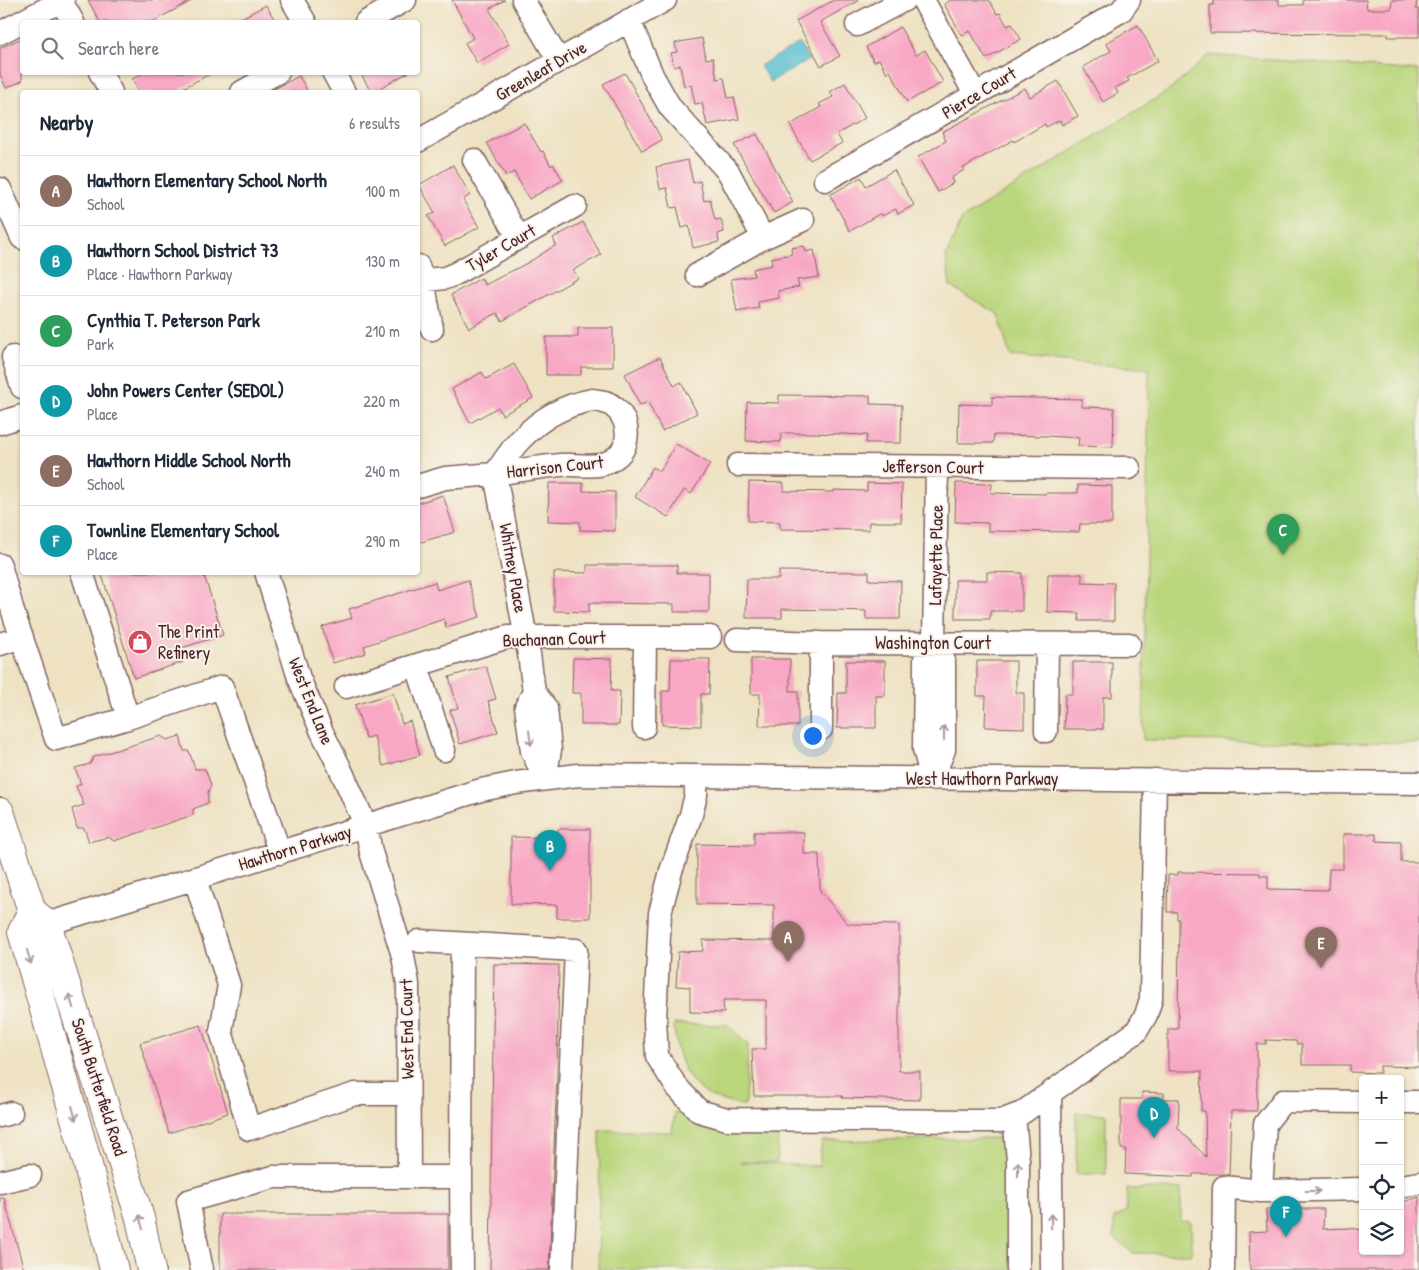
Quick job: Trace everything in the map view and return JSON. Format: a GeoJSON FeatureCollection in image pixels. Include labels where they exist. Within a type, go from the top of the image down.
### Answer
{"type":"FeatureCollection","features":[{"type":"Feature","properties":{"kind":"main road","name":"South Butterfield Road"},"geometry":{"type":"LineString","coordinates":[[0,812],[39,918],[140,1218],[151,1270]]}},
{"type":"Feature","properties":{"kind":"main road","name":"South Butterfield Road"},"geometry":{"type":"LineString","coordinates":[[39,918],[22,932],[84,1152],[114,1270]]}},
{"type":"Feature","properties":{"kind":"street"},"geometry":{"type":"LineString","coordinates":[[24,20],[62,0],[72,20]]}},
{"type":"Feature","properties":{"kind":"street"},"geometry":{"type":"LineString","coordinates":[[292,0],[304,20]]}},
{"type":"Feature","properties":{"kind":"street"},"geometry":{"type":"LineString","coordinates":[[370,20],[405,0]]}},
{"type":"Feature","properties":{"kind":"street"},"geometry":{"type":"LineString","coordinates":[[523,0],[559,61]]}},
{"type":"Feature","properties":{"kind":"street","name":"Greenleaf Drive"},"geometry":{"type":"LineString","coordinates":[[420,140],[665,0]]}},
{"type":"Feature","properties":{"kind":"street"},"geometry":{"type":"LineString","coordinates":[[857,25],[904,0]]}},
{"type":"Feature","properties":{"kind":"street"},"geometry":{"type":"LineString","coordinates":[[923,0],[975,94]]}},
{"type":"Feature","properties":{"kind":"street","name":"Pierce Court"},"geometry":{"type":"LineString","coordinates":[[825,180],[932,121],[975,94],[1121,11],[1128,1]]}},
{"type":"Feature","properties":{"kind":"street"},"geometry":{"type":"LineString","coordinates":[[629,20],[653,77],[670,107],[729,173],[763,238]]}},
{"type":"Feature","properties":{"kind":"street"},"geometry":{"type":"LineString","coordinates":[[0,33],[20,22]]}},
{"type":"Feature","properties":{"kind":"street"},"geometry":{"type":"LineString","coordinates":[[102,75],[110,90]]}},
{"type":"Feature","properties":{"kind":"street"},"geometry":{"type":"LineString","coordinates":[[246,90],[273,75]]}},
{"type":"Feature","properties":{"kind":"street"},"geometry":{"type":"LineString","coordinates":[[335,75],[343,90]]}},
{"type":"Feature","properties":{"kind":"street"},"geometry":{"type":"LineString","coordinates":[[474,160],[519,238]]}},
{"type":"Feature","properties":{"kind":"street"},"geometry":{"type":"LineString","coordinates":[[0,189],[20,234]]}},
{"type":"Feature","properties":{"kind":"street","name":"Tyler Court"},"geometry":{"type":"LineString","coordinates":[[420,275],[445,278],[455,274],[575,206]]}},
{"type":"Feature","properties":{"kind":"street"},"geometry":{"type":"LineString","coordinates":[[697,275],[763,238],[803,220]]}},
{"type":"Feature","properties":{"kind":"street"},"geometry":{"type":"LineString","coordinates":[[420,279],[432,329]]}},
{"type":"Feature","properties":{"kind":"street"},"geometry":{"type":"LineString","coordinates":[[12,358],[20,381]]}},
{"type":"Feature","properties":{"kind":"street","name":"Harrison Court"},"geometry":{"type":"LineString","coordinates":[[420,485],[445,478],[495,474],[562,465],[599,465],[611,461],[625,447],[627,435],[622,415],[614,406],[604,401],[592,400],[564,408],[547,418],[520,439],[495,474]]}},
{"type":"Feature","properties":{"kind":"street"},"geometry":{"type":"LineString","coordinates":[[0,423],[20,417]]}},
{"type":"Feature","properties":{"kind":"street","name":"Jefferson Court"},"geometry":{"type":"LineString","coordinates":[[738,465],[1129,468]]}},
{"type":"Feature","properties":{"kind":"street","name":"Lafayette Place"},"geometry":{"type":"LineString","coordinates":[[932,779],[924,749],[925,659],[934,643],[937,467]]}},
{"type":"Feature","properties":{"kind":"street","name":"Whitney Place"},"geometry":{"type":"LineString","coordinates":[[495,474],[526,637],[534,692],[526,706],[532,751],[545,779]]}},
{"type":"Feature","properties":{"kind":"street"},"geometry":{"type":"LineString","coordinates":[[0,565],[7,617],[22,637],[56,739],[222,687],[280,853]]}},
{"type":"Feature","properties":{"kind":"street"},"geometry":{"type":"LineString","coordinates":[[83,575],[128,718]]}},
{"type":"Feature","properties":{"kind":"street","name":"West End Lane"},"geometry":{"type":"LineString","coordinates":[[267,575],[299,678],[366,826]]}},
{"type":"Feature","properties":{"kind":"street"},"geometry":{"type":"LineString","coordinates":[[0,644],[22,637]]}},
{"type":"Feature","properties":{"kind":"street","name":"Buchanan Court"},"geometry":{"type":"LineString","coordinates":[[346,687],[508,637],[710,637]]}},
{"type":"Feature","properties":{"kind":"street"},"geometry":{"type":"LineString","coordinates":[[644,727],[645,637]]}},
{"type":"Feature","properties":{"kind":"street","name":"Washington Court"},"geometry":{"type":"LineString","coordinates":[[737,640],[821,643],[1129,644]]}},
{"type":"Feature","properties":{"kind":"street"},"geometry":{"type":"LineString","coordinates":[[821,643],[821,729]]}},
{"type":"Feature","properties":{"kind":"street"},"geometry":{"type":"LineString","coordinates":[[1046,731],[1047,644]]}},
{"type":"Feature","properties":{"kind":"street"},"geometry":{"type":"LineString","coordinates":[[417,666],[444,750]]}},
{"type":"Feature","properties":{"kind":"street","name":"West Hawthorn Parkway"},"geometry":{"type":"LineString","coordinates":[[545,779],[578,776],[696,776],[1419,783]]}},
{"type":"Feature","properties":{"kind":"street"},"geometry":{"type":"LineString","coordinates":[[696,776],[696,795],[691,815],[671,872],[660,913],[656,1020],[657,1056],[676,1086],[699,1111],[727,1119],[1001,1121],[1022,1113],[1136,1032],[1146,1014],[1151,999],[1155,780]]}},
{"type":"Feature","properties":{"kind":"street","name":"Hawthorn Parkway"},"geometry":{"type":"LineString","coordinates":[[39,918],[195,878],[481,790],[545,779]]}},
{"type":"Feature","properties":{"kind":"street","name":"West End Court"},"geometry":{"type":"LineString","coordinates":[[366,826],[371,852],[403,956],[408,984],[409,1177]]}},
{"type":"Feature","properties":{"kind":"street"},"geometry":{"type":"LineString","coordinates":[[195,878],[229,985],[221,1031],[249,1129],[355,1094],[408,1094]]}},
{"type":"Feature","properties":{"kind":"street"},"geometry":{"type":"LineString","coordinates":[[419,941],[576,950],[562,1270]]}},
{"type":"Feature","properties":{"kind":"street"},"geometry":{"type":"LineString","coordinates":[[462,944],[462,1270]]}},
{"type":"Feature","properties":{"kind":"street"},"geometry":{"type":"LineString","coordinates":[[1050,1093],[1052,1270]]}},
{"type":"Feature","properties":{"kind":"street"},"geometry":{"type":"LineString","coordinates":[[1261,1191],[1265,1124],[1283,1101],[1359,1102]]}},
{"type":"Feature","properties":{"kind":"street"},"geometry":{"type":"LineString","coordinates":[[1404,1102],[1419,1102]]}},
{"type":"Feature","properties":{"kind":"street"},"geometry":{"type":"LineString","coordinates":[[1014,1116],[1018,1160],[1018,1270]]}},
{"type":"Feature","properties":{"kind":"street"},"geometry":{"type":"LineString","coordinates":[[0,1182],[30,1175]]}},
{"type":"Feature","properties":{"kind":"street"},"geometry":{"type":"LineString","coordinates":[[202,1270],[188,1201],[274,1177],[461,1177]]}},
{"type":"Feature","properties":{"kind":"street"},"geometry":{"type":"LineString","coordinates":[[1404,1185],[1419,1183]]}},
{"type":"Feature","properties":{"kind":"street"},"geometry":{"type":"LineString","coordinates":[[1222,1270],[1224,1187],[1261,1191],[1359,1189]]}},
{"type":"Feature","properties":{"kind":"green space"},"geometry":{"type":"Polygon","coordinates":[[[1209,55],[1419,71],[1419,743],[1143,740],[1149,369],[1010,356],[998,314],[950,286],[946,256],[962,219],[1171,89],[1209,55]]]}},
{"type":"Feature","properties":{"kind":"green space"},"geometry":{"type":"Polygon","coordinates":[[[674,1024],[728,1025],[748,1045],[745,1106],[715,1098],[696,1085],[689,1077],[680,1058],[674,1024]]]}},
{"type":"Feature","properties":{"kind":"green space"},"geometry":{"type":"Polygon","coordinates":[[[675,1112],[706,1127],[722,1131],[778,1132],[777,1162],[739,1162],[819,1166],[822,1141],[998,1138],[1013,1159],[1013,1270],[598,1270],[600,1130],[672,1132],[675,1112]]]}},
{"type":"Feature","properties":{"kind":"green space"},"geometry":{"type":"Polygon","coordinates":[[[1076,1113],[1106,1114],[1106,1174],[1076,1174],[1076,1113]]]}},
{"type":"Feature","properties":{"kind":"green space"},"geometry":{"type":"Polygon","coordinates":[[[1127,1189],[1181,1189],[1181,1221],[1191,1222],[1192,1254],[1133,1253],[1114,1237],[1114,1218],[1126,1212],[1127,1189]]]}},
{"type":"Feature","properties":{"kind":"water"},"geometry":{"type":"Polygon","coordinates":[[[799,43],[809,60],[770,82],[760,66],[799,43]]]}},
{"type":"Feature","properties":{"kind":"building"},"geometry":{"type":"Polygon","coordinates":[[[88,0],[193,0],[156,20],[99,20],[88,0]]]}},
{"type":"Feature","properties":{"kind":"building"},"geometry":{"type":"Polygon","coordinates":[[[452,0],[505,0],[489,9],[509,44],[477,63],[465,43],[473,38],[452,0]]]}},
{"type":"Feature","properties":{"kind":"building"},"geometry":{"type":"Polygon","coordinates":[[[834,0],[859,0],[820,22],[840,56],[821,66],[796,21],[834,0]]]}},
{"type":"Feature","properties":{"kind":"building"},"geometry":{"type":"Polygon","coordinates":[[[951,0],[989,0],[997,14],[1000,13],[1007,26],[1012,24],[1021,39],[986,59],[970,31],[962,35],[944,4],[951,0]]]}},
{"type":"Feature","properties":{"kind":"building"},"geometry":{"type":"Polygon","coordinates":[[[1214,0],[1279,0],[1279,5],[1303,5],[1303,0],[1366,0],[1367,9],[1391,9],[1392,0],[1417,0],[1416,9],[1419,9],[1419,37],[1388,37],[1388,34],[1210,33],[1210,5],[1214,5],[1214,0]]]}},
{"type":"Feature","properties":{"kind":"building"},"geometry":{"type":"Polygon","coordinates":[[[266,5],[275,20],[238,20],[266,5]]]}},
{"type":"Feature","properties":{"kind":"building"},"geometry":{"type":"Polygon","coordinates":[[[1138,25],[1158,61],[1127,78],[1129,81],[1115,88],[1118,93],[1103,102],[1083,67],[1111,51],[1106,43],[1138,25]]]}},
{"type":"Feature","properties":{"kind":"building"},"geometry":{"type":"Polygon","coordinates":[[[900,27],[916,55],[925,50],[943,82],[907,102],[890,71],[887,73],[879,59],[874,62],[866,47],[900,27]]]}},
{"type":"Feature","properties":{"kind":"building"},"geometry":{"type":"Polygon","coordinates":[[[702,38],[706,59],[713,58],[717,79],[724,78],[728,98],[734,97],[739,119],[707,125],[702,103],[695,104],[691,85],[684,86],[680,65],[674,67],[671,53],[677,52],[675,43],[702,38]]]}},
{"type":"Feature","properties":{"kind":"building"},"geometry":{"type":"Polygon","coordinates":[[[20,39],[20,75],[22,75],[22,81],[6,88],[0,74],[0,48],[20,39]]]}},
{"type":"Feature","properties":{"kind":"building"},"geometry":{"type":"Polygon","coordinates":[[[625,73],[662,140],[642,151],[603,84],[625,73]]]}},
{"type":"Feature","properties":{"kind":"building"},"geometry":{"type":"Polygon","coordinates":[[[139,75],[208,75],[179,90],[138,90],[132,79],[139,75]]]}},
{"type":"Feature","properties":{"kind":"building"},"geometry":{"type":"Polygon","coordinates":[[[362,75],[404,75],[377,90],[370,90],[362,75]]]}},
{"type":"Feature","properties":{"kind":"building"},"geometry":{"type":"Polygon","coordinates":[[[299,76],[307,90],[273,90],[299,76]]]}},
{"type":"Feature","properties":{"kind":"building"},"geometry":{"type":"Polygon","coordinates":[[[1058,81],[1078,116],[1062,125],[1060,120],[1046,127],[1045,124],[1014,142],[1013,140],[963,168],[964,170],[951,178],[953,183],[938,192],[918,157],[946,141],[942,132],[1025,88],[1030,97],[1058,81]]]}},
{"type":"Feature","properties":{"kind":"building"},"geometry":{"type":"Polygon","coordinates":[[[845,83],[865,118],[837,134],[842,143],[810,160],[790,125],[821,107],[819,104],[833,97],[830,92],[845,83]]]}},
{"type":"Feature","properties":{"kind":"building"},"geometry":{"type":"Polygon","coordinates":[[[524,123],[541,152],[543,151],[551,166],[553,164],[563,180],[529,199],[514,172],[506,176],[487,143],[524,123]]]}},
{"type":"Feature","properties":{"kind":"building"},"geometry":{"type":"Polygon","coordinates":[[[757,134],[793,202],[774,213],[734,145],[757,134]]]}},
{"type":"Feature","properties":{"kind":"building"},"geometry":{"type":"Polygon","coordinates":[[[688,160],[693,183],[700,181],[704,201],[710,199],[715,220],[721,219],[724,232],[718,234],[719,242],[693,248],[689,226],[682,228],[677,207],[671,208],[667,188],[660,189],[656,167],[688,160]]]}},
{"type":"Feature","properties":{"kind":"building"},"geometry":{"type":"Polygon","coordinates":[[[453,165],[470,195],[463,200],[479,227],[445,246],[428,216],[435,213],[420,184],[453,165]]]}},
{"type":"Feature","properties":{"kind":"building"},"geometry":{"type":"Polygon","coordinates":[[[894,170],[914,205],[898,214],[896,209],[882,216],[881,213],[850,231],[830,195],[861,177],[866,186],[894,170]]]}},
{"type":"Feature","properties":{"kind":"building"},"geometry":{"type":"Polygon","coordinates":[[[583,222],[601,255],[573,270],[578,278],[502,321],[497,313],[469,328],[451,295],[481,278],[485,285],[529,262],[556,245],[553,238],[583,222]]]}},
{"type":"Feature","properties":{"kind":"building"},"geometry":{"type":"Polygon","coordinates":[[[804,246],[806,252],[814,250],[819,277],[797,280],[799,287],[778,291],[779,298],[758,302],[759,308],[737,312],[731,279],[754,276],[753,269],[772,265],[771,258],[792,254],[791,248],[804,246]]]}},
{"type":"Feature","properties":{"kind":"building"},"geometry":{"type":"Polygon","coordinates":[[[578,328],[613,328],[613,367],[581,367],[581,375],[546,375],[546,337],[578,337],[578,328]]]}},
{"type":"Feature","properties":{"kind":"building"},"geometry":{"type":"Polygon","coordinates":[[[660,357],[674,386],[681,382],[697,413],[662,431],[648,402],[640,405],[625,374],[660,357]]]}},
{"type":"Feature","properties":{"kind":"building"},"geometry":{"type":"Polygon","coordinates":[[[514,364],[533,398],[502,415],[498,407],[470,423],[452,389],[482,372],[486,379],[514,364]]]}},
{"type":"Feature","properties":{"kind":"building"},"geometry":{"type":"Polygon","coordinates":[[[779,395],[870,396],[870,404],[902,405],[901,443],[866,443],[867,435],[813,433],[781,433],[781,442],[746,441],[747,402],[779,403],[779,395]]]}},
{"type":"Feature","properties":{"kind":"building"},"geometry":{"type":"Polygon","coordinates":[[[992,397],[1082,399],[1082,407],[1114,408],[1113,447],[1078,446],[1079,438],[1046,436],[994,435],[993,443],[958,443],[959,404],[992,405],[992,397]]]}},
{"type":"Feature","properties":{"kind":"building"},"geometry":{"type":"Polygon","coordinates":[[[676,444],[710,464],[691,494],[684,490],[668,517],[635,497],[653,467],[660,471],[676,444]]]}},
{"type":"Feature","properties":{"kind":"building"},"geometry":{"type":"Polygon","coordinates":[[[749,482],[784,483],[784,491],[834,492],[834,490],[867,491],[867,483],[902,484],[901,522],[869,522],[869,530],[780,529],[780,522],[748,521],[749,482]]]}},
{"type":"Feature","properties":{"kind":"building"},"geometry":{"type":"Polygon","coordinates":[[[549,483],[583,483],[583,491],[615,492],[615,531],[580,530],[580,522],[548,521],[549,483]]]}},
{"type":"Feature","properties":{"kind":"building"},"geometry":{"type":"Polygon","coordinates":[[[956,483],[992,484],[991,493],[1078,493],[1078,485],[1112,486],[1112,524],[1080,524],[1079,532],[988,531],[988,523],[955,522],[956,483]]]}},
{"type":"Feature","properties":{"kind":"building"},"geometry":{"type":"Polygon","coordinates":[[[443,495],[455,532],[420,542],[420,502],[443,495]]]}},
{"type":"Feature","properties":{"kind":"building"},"geometry":{"type":"Polygon","coordinates":[[[587,565],[677,565],[677,573],[709,573],[709,612],[674,612],[674,604],[589,603],[589,612],[554,611],[554,572],[587,573],[587,565]]]}},
{"type":"Feature","properties":{"kind":"building"},"geometry":{"type":"Polygon","coordinates":[[[779,571],[869,572],[869,580],[901,581],[900,619],[866,619],[866,611],[782,609],[782,618],[746,618],[747,579],[779,579],[779,571]]]}},
{"type":"Feature","properties":{"kind":"building"},"geometry":{"type":"Polygon","coordinates":[[[987,572],[1022,573],[1022,611],[990,611],[990,619],[955,619],[955,580],[987,580],[987,572]]]}},
{"type":"Feature","properties":{"kind":"building"},"geometry":{"type":"Polygon","coordinates":[[[1048,574],[1082,574],[1082,582],[1114,583],[1114,621],[1079,621],[1079,613],[1047,612],[1048,574]]]}},
{"type":"Feature","properties":{"kind":"building"},"geometry":{"type":"Polygon","coordinates":[[[102,575],[204,575],[223,635],[178,649],[183,662],[134,678],[102,575]]]}},
{"type":"Feature","properties":{"kind":"building"},"geometry":{"type":"Polygon","coordinates":[[[468,580],[480,617],[446,627],[444,619],[364,646],[366,653],[333,663],[322,627],[352,618],[349,609],[435,582],[437,590],[468,580]]]}},
{"type":"Feature","properties":{"kind":"building"},"geometry":{"type":"Polygon","coordinates":[[[573,658],[612,659],[611,691],[620,691],[619,725],[581,725],[581,693],[572,693],[573,658]]]}},
{"type":"Feature","properties":{"kind":"building"},"geometry":{"type":"Polygon","coordinates":[[[671,659],[710,659],[709,694],[701,694],[701,726],[662,725],[662,691],[670,691],[671,659]]]}},
{"type":"Feature","properties":{"kind":"building"},"geometry":{"type":"Polygon","coordinates":[[[751,659],[790,659],[790,691],[798,691],[798,726],[759,726],[760,694],[751,694],[751,659]]]}},
{"type":"Feature","properties":{"kind":"building"},"geometry":{"type":"Polygon","coordinates":[[[846,661],[885,661],[885,696],[876,696],[876,728],[837,728],[838,693],[846,693],[846,661]]]}},
{"type":"Feature","properties":{"kind":"building"},"geometry":{"type":"Polygon","coordinates":[[[977,661],[1016,661],[1016,693],[1024,693],[1024,728],[985,727],[986,696],[977,696],[977,661]]]}},
{"type":"Feature","properties":{"kind":"building"},"geometry":{"type":"Polygon","coordinates":[[[1073,662],[1112,662],[1112,697],[1103,697],[1103,729],[1064,729],[1065,694],[1073,694],[1073,662]]]}},
{"type":"Feature","properties":{"kind":"building"},"geometry":{"type":"Polygon","coordinates":[[[486,666],[496,699],[488,701],[498,732],[460,744],[450,710],[458,708],[449,677],[486,666]]]}},
{"type":"Feature","properties":{"kind":"building"},"geometry":{"type":"Polygon","coordinates":[[[393,693],[402,724],[410,721],[420,755],[383,766],[374,736],[366,738],[355,705],[393,693]]]}},
{"type":"Feature","properties":{"kind":"building"},"geometry":{"type":"Polygon","coordinates":[[[161,736],[167,740],[180,736],[184,751],[189,751],[195,769],[205,769],[211,785],[208,792],[208,803],[193,809],[193,815],[114,841],[108,837],[89,842],[84,828],[77,828],[72,809],[84,805],[76,786],[81,784],[75,768],[90,764],[94,757],[161,736]]]}},
{"type":"Feature","properties":{"kind":"building"},"geometry":{"type":"Polygon","coordinates":[[[558,829],[590,829],[590,918],[557,918],[557,905],[511,904],[511,837],[558,838],[558,829]]]}},
{"type":"Feature","properties":{"kind":"building"},"geometry":{"type":"Polygon","coordinates":[[[754,832],[804,832],[804,854],[819,854],[820,891],[848,924],[899,925],[899,1071],[920,1071],[920,1100],[842,1098],[842,1096],[754,1096],[752,1049],[766,1049],[766,1000],[723,1000],[724,1013],[690,1012],[690,987],[676,986],[678,952],[703,951],[703,940],[774,941],[774,905],[697,904],[697,844],[754,845],[754,832]]]}},
{"type":"Feature","properties":{"kind":"building"},"geometry":{"type":"Polygon","coordinates":[[[1343,834],[1376,834],[1376,841],[1401,842],[1401,862],[1419,862],[1419,1067],[1380,1066],[1380,1073],[1350,1072],[1350,1065],[1302,1065],[1302,1044],[1297,1044],[1296,1041],[1266,1040],[1266,1044],[1257,1044],[1257,1111],[1231,1111],[1229,1174],[1193,1174],[1193,1177],[1125,1174],[1126,1149],[1121,1149],[1121,1099],[1142,1099],[1142,1092],[1164,1093],[1164,1099],[1179,1099],[1178,1128],[1206,1157],[1205,1111],[1201,1111],[1202,1071],[1168,1071],[1168,1029],[1178,1029],[1179,919],[1177,919],[1177,912],[1167,912],[1168,875],[1178,875],[1178,872],[1260,873],[1260,876],[1268,876],[1268,889],[1328,890],[1329,869],[1343,869],[1343,834]]]}},
{"type":"Feature","properties":{"kind":"building"},"geometry":{"type":"Polygon","coordinates":[[[494,964],[559,965],[557,1073],[549,1270],[490,1270],[494,964]]]}},
{"type":"Feature","properties":{"kind":"building"},"geometry":{"type":"Polygon","coordinates":[[[201,1025],[228,1113],[169,1133],[140,1043],[201,1025]]]}},
{"type":"Feature","properties":{"kind":"building"},"geometry":{"type":"Polygon","coordinates":[[[1419,1197],[1419,1270],[1250,1270],[1249,1232],[1267,1231],[1266,1209],[1324,1209],[1323,1229],[1359,1229],[1359,1255],[1404,1255],[1404,1202],[1419,1197]]]}},
{"type":"Feature","properties":{"kind":"building"},"geometry":{"type":"Polygon","coordinates":[[[0,1198],[4,1198],[24,1270],[0,1270],[0,1198]]]}},
{"type":"Feature","properties":{"kind":"building"},"geometry":{"type":"Polygon","coordinates":[[[220,1214],[448,1214],[448,1270],[220,1270],[220,1214]]]}},
{"type":"Feature","properties":{"kind":"place","name":"Cynthia T. Peterson Park"},"geometry":{"type":"Point","coordinates":[1283,555]}},
{"type":"Feature","properties":{"kind":"place","name":"The Print Refinery"},"geometry":{"type":"Point","coordinates":[140,642]}},
{"type":"Feature","properties":{"kind":"place","name":"Hawthorn School District 73"},"geometry":{"type":"Point","coordinates":[550,871]}},
{"type":"Feature","properties":{"kind":"place","name":"Hawthorn Elementary School North"},"geometry":{"type":"Point","coordinates":[788,962]}},
{"type":"Feature","properties":{"kind":"place","name":"Hawthorn Middle School North"},"geometry":{"type":"Point","coordinates":[1321,968]}},
{"type":"Feature","properties":{"kind":"place","name":"John Powers Center (SEDOL)"},"geometry":{"type":"Point","coordinates":[1154,1138]}},
{"type":"Feature","properties":{"kind":"place","name":"Townline Elementary School"},"geometry":{"type":"Point","coordinates":[1286,1237]}}]}
